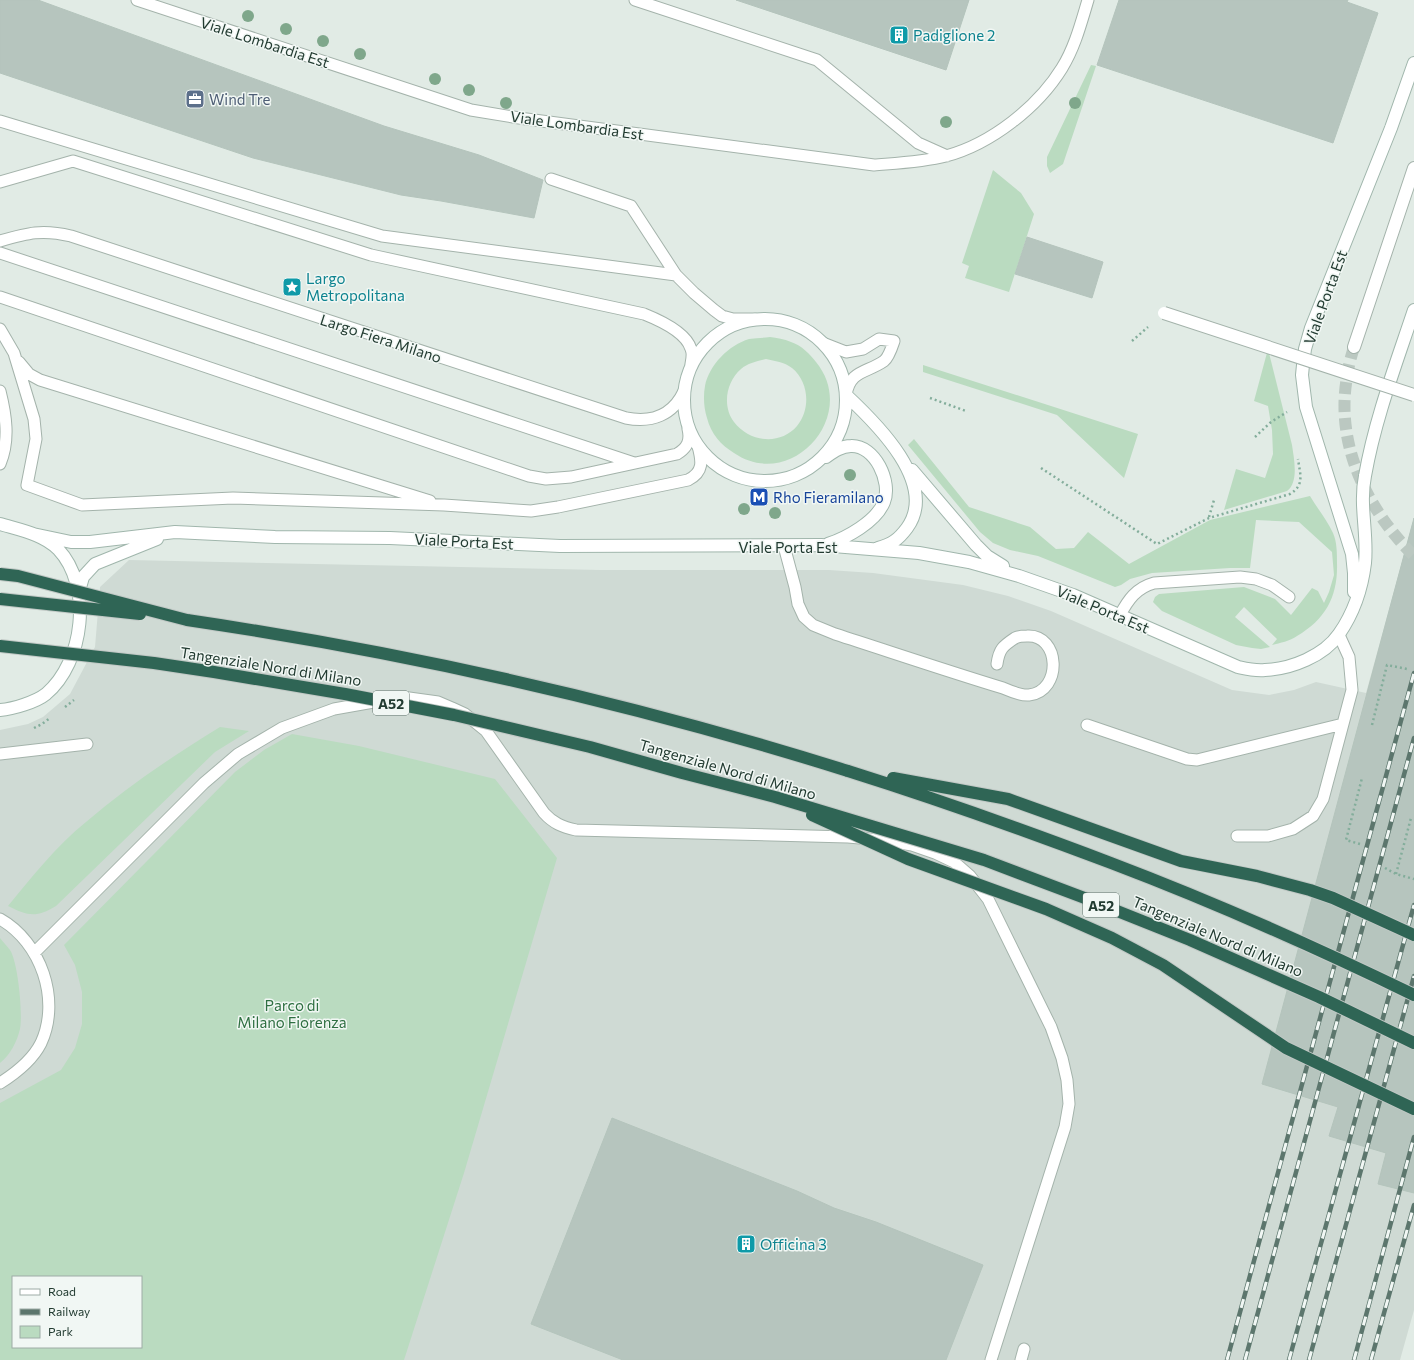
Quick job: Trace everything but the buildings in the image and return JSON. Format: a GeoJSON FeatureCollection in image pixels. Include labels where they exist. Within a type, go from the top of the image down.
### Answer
{"type":"FeatureCollection","features":[{"type":"Feature","properties":{"kind":"highway"},"geometry":{"type":"LineString","coordinates":[[0,574],[18,576],[187,620]]}},
{"type":"Feature","properties":{"kind":"highway","name":"Tangenziale Nord di Milano"},"geometry":{"type":"LineString","coordinates":[[0,599],[92,608],[187,620],[364,650],[470,671],[605,702],[707,729],[848,771],[943,802],[1112,863],[1272,930],[1414,995]]}},
{"type":"Feature","properties":{"kind":"highway","name":"Tangenziale Nord di Milano"},"geometry":{"type":"LineString","coordinates":[[0,646],[199,669],[345,694],[454,715],[590,747],[775,797],[984,860],[1075,895],[1190,940],[1319,997],[1414,1043]]}},
{"type":"Feature","properties":{"kind":"highway"},"geometry":{"type":"LineString","coordinates":[[848,771],[1008,799],[1175,859],[1257,876],[1310,890],[1333,898],[1414,935]]}},
{"type":"Feature","properties":{"kind":"highway"},"geometry":{"type":"LineString","coordinates":[[775,797],[908,859],[1046,909],[1112,938],[1163,965],[1286,1048],[1414,1109]]}},
{"type":"Feature","properties":{"kind":"street","name":"Viale Porta Est"},"geometry":{"type":"LineString","coordinates":[[1353,608],[1354,573],[1352,554],[1306,407],[1302,375],[1305,348],[1310,328],[1391,128],[1414,63]]}},
{"type":"Feature","properties":{"kind":"street"},"geometry":{"type":"LineString","coordinates":[[1354,347],[1414,168]]}},
{"type":"Feature","properties":{"kind":"street","name":"Viale Porta Est"},"geometry":{"type":"LineString","coordinates":[[33,534],[71,542],[90,542],[175,532],[274,537],[390,538],[560,546],[821,546],[919,553],[969,562],[1020,576],[1073,595],[1238,667],[1252,670],[1280,668],[1296,664],[1313,656],[1328,646],[1339,635],[1353,608],[1361,585],[1365,564],[1366,546],[1362,496],[1366,470],[1388,388],[1414,310]]}},
{"type":"Feature","properties":{"kind":"street"},"geometry":{"type":"LineString","coordinates":[[1164,313],[1414,395]]}},
{"type":"Feature","properties":{"kind":"street"},"geometry":{"type":"LineString","coordinates":[[816,463],[831,446],[841,428],[846,412],[846,395],[843,377],[836,359],[823,343],[803,328],[780,319],[754,319],[730,326],[708,341],[691,364],[684,391],[684,410],[688,429],[698,446],[717,466],[741,478],[767,482],[793,477],[844,447],[852,446],[868,453],[876,461],[884,476],[886,485],[884,502],[876,515],[847,536],[821,546]]}},
{"type":"Feature","properties":{"kind":"street"},"geometry":{"type":"LineString","coordinates":[[846,395],[866,413],[904,461],[971,540],[987,556],[1020,576]]}},
{"type":"Feature","properties":{"kind":"street"},"geometry":{"type":"LineString","coordinates":[[875,549],[890,544],[898,539],[910,524],[914,516],[916,494],[911,474],[904,461]]}},
{"type":"Feature","properties":{"kind":"street"},"geometry":{"type":"LineString","coordinates":[[0,524],[33,534],[48,541],[58,549],[68,562],[74,574],[79,591],[80,607],[79,625],[75,647],[67,667],[57,681],[45,694],[27,703],[0,710]]}},
{"type":"Feature","properties":{"kind":"street","name":"Viale Porta Est"},"geometry":{"type":"LineString","coordinates":[[79,591],[83,577],[95,564],[175,532]]}},
{"type":"Feature","properties":{"kind":"lane","name":"Viale Lombardia Est"},"geometry":{"type":"LineString","coordinates":[[137,0],[471,110],[527,119],[874,165],[924,161],[947,156],[967,149],[991,136],[1021,115],[1043,94],[1062,67],[1074,42],[1088,0]]}},
{"type":"Feature","properties":{"kind":"lane"},"geometry":{"type":"LineString","coordinates":[[635,0],[817,60],[918,143],[947,156]]}},
{"type":"Feature","properties":{"kind":"lane"},"geometry":{"type":"LineString","coordinates":[[0,121],[382,236],[676,275]]}},
{"type":"Feature","properties":{"kind":"lane"},"geometry":{"type":"LineString","coordinates":[[0,182],[73,161],[372,255],[644,314],[660,320],[683,336],[692,349],[691,364]]}},
{"type":"Feature","properties":{"kind":"lane"},"geometry":{"type":"LineString","coordinates":[[551,179],[631,206],[676,275],[694,293],[722,316],[733,319],[754,319]]}},
{"type":"Feature","properties":{"kind":"lane","name":"Largo Fiera Milano"},"geometry":{"type":"LineString","coordinates":[[0,241],[33,232],[56,232],[71,236],[626,418],[636,420],[661,416],[679,402],[684,391]]}},
{"type":"Feature","properties":{"kind":"lane"},"geometry":{"type":"LineString","coordinates":[[0,253],[635,463]]}},
{"type":"Feature","properties":{"kind":"lane"},"geometry":{"type":"LineString","coordinates":[[0,297],[529,476],[546,479],[558,479],[586,475],[677,454],[686,447],[689,442],[688,429]]}},
{"type":"Feature","properties":{"kind":"lane"},"geometry":{"type":"LineString","coordinates":[[0,329],[14,353],[29,374],[40,380],[444,505]]}},
{"type":"Feature","properties":{"kind":"lane"},"geometry":{"type":"LineString","coordinates":[[823,343],[846,352],[862,349],[878,339],[894,341],[885,360],[853,378],[849,383],[846,395]]}},
{"type":"Feature","properties":{"kind":"lane"},"geometry":{"type":"LineString","coordinates":[[14,353],[34,419],[36,439],[27,485],[82,505],[233,498],[444,505],[532,510],[558,507],[688,480],[698,473],[700,468],[698,446]]}},
{"type":"Feature","properties":{"kind":"lane"},"geometry":{"type":"LineString","coordinates":[[0,391],[5,409],[6,426],[3,456],[0,464]]}},
{"type":"Feature","properties":{"kind":"lane"},"geometry":{"type":"LineString","coordinates":[[784,546],[795,586],[798,604],[804,618],[813,625],[835,634],[1016,693],[1028,695],[1041,691],[1049,683],[1054,670],[1052,652],[1044,641],[1031,636],[1018,636],[1006,644],[999,652],[997,664]]}},
{"type":"Feature","properties":{"kind":"lane"},"geometry":{"type":"LineString","coordinates":[[1120,615],[1128,599],[1145,585],[1154,583],[1240,576],[1256,579],[1272,585],[1289,597]]}},
{"type":"Feature","properties":{"kind":"lane"},"geometry":{"type":"LineString","coordinates":[[1237,836],[1268,836],[1293,829],[1313,816],[1323,799],[1352,690],[1349,657],[1339,635]]}},
{"type":"Feature","properties":{"kind":"lane"},"geometry":{"type":"LineString","coordinates":[[34,952],[204,783],[238,754],[282,728],[334,709],[396,698],[425,699],[438,702],[465,714],[486,731],[551,821],[566,828],[576,830],[848,837],[882,840],[912,845],[935,852],[954,862],[970,876],[988,899],[1051,1027],[1062,1058],[1067,1080],[1069,1104],[1065,1127],[991,1360]]}},
{"type":"Feature","properties":{"kind":"lane"},"geometry":{"type":"LineString","coordinates":[[1087,725],[1187,759],[1197,760],[1343,724]]}},
{"type":"Feature","properties":{"kind":"lane"},"geometry":{"type":"LineString","coordinates":[[0,754],[87,744]]}},
{"type":"Feature","properties":{"kind":"lane"},"geometry":{"type":"LineString","coordinates":[[0,919],[17,930],[34,952],[41,966],[46,982],[48,998],[46,1030],[41,1044],[24,1066],[0,1083]]}},
{"type":"Feature","properties":{"kind":"lane"},"geometry":{"type":"LineString","coordinates":[[1021,1360],[1024,1349]]}},
{"type":"Feature","properties":{"kind":"path"},"geometry":{"type":"LineString","coordinates":[[930,398],[966,411]]}},
{"type":"Feature","properties":{"kind":"path"},"geometry":{"type":"LineString","coordinates":[[1255,437],[1271,422],[1289,411],[1290,417]]}},
{"type":"Feature","properties":{"kind":"path"},"geometry":{"type":"LineString","coordinates":[[1041,468],[1156,544],[1209,518],[1290,494],[1297,490],[1300,486],[1301,478],[1298,457]]}},
{"type":"Feature","properties":{"kind":"path"},"geometry":{"type":"LineString","coordinates":[[1209,518],[1214,500]]}},
{"type":"Feature","properties":{"kind":"path"},"geometry":{"type":"LineString","coordinates":[[1372,725],[1387,665],[1407,669]]}},
{"type":"Feature","properties":{"kind":"path"},"geometry":{"type":"LineString","coordinates":[[1360,844],[1346,840],[1362,778]]}},
{"type":"Feature","properties":{"kind":"path"},"geometry":{"type":"LineString","coordinates":[[1396,874],[1411,818]]}},
{"type":"Feature","properties":{"kind":"path"},"geometry":{"type":"LineString","coordinates":[[1385,868],[1396,874],[1414,879]]}},
{"type":"Feature","properties":{"kind":"shaded area"},"geometry":{"type":"Polygon","coordinates":[[[1414,518],[1414,1310],[1400,1360],[0,1360],[0,730],[28,724],[43,717],[70,694],[95,647],[100,587],[129,560],[600,570],[829,570],[873,573],[963,585],[1008,596],[1051,611],[1232,690],[1269,695],[1294,690],[1316,682],[1366,693],[1414,518]]]}},
{"type":"Feature","properties":{"kind":"green space"},"geometry":{"type":"Polygon","coordinates":[[[1091,65],[1096,66],[1063,164],[1050,173],[1047,166],[1047,157],[1091,65]]]}},
{"type":"Feature","properties":{"kind":"green space"},"geometry":{"type":"Polygon","coordinates":[[[993,170],[1021,193],[1034,214],[1009,292],[965,278],[969,266],[962,263],[993,170]]]}},
{"type":"Feature","properties":{"kind":"green space"},"geometry":{"type":"Polygon","coordinates":[[[770,337],[795,343],[811,356],[816,362],[827,383],[830,404],[824,425],[813,442],[797,456],[777,463],[756,463],[734,453],[717,438],[711,429],[706,414],[704,390],[707,378],[715,363],[727,351],[749,339],[770,337]],[[766,359],[747,365],[736,374],[729,387],[727,402],[730,416],[740,429],[756,437],[774,439],[782,437],[797,426],[805,412],[806,396],[802,381],[792,368],[786,364],[766,359]]]}},
{"type":"Feature","properties":{"kind":"green space"},"geometry":{"type":"Polygon","coordinates":[[[1268,349],[1292,445],[1295,470],[1293,482],[1287,491],[1224,510],[1236,469],[1265,478],[1273,454],[1272,430],[1268,406],[1254,401],[1268,349]]]}},
{"type":"Feature","properties":{"kind":"green space"},"geometry":{"type":"Polygon","coordinates":[[[923,365],[1138,434],[1124,478],[1057,415],[923,372],[923,365]]]}},
{"type":"Feature","properties":{"kind":"green space"},"geometry":{"type":"Polygon","coordinates":[[[914,439],[969,507],[1030,527],[1056,549],[1074,548],[1088,532],[1129,564],[1210,520],[1310,496],[1328,523],[1335,540],[1337,551],[1337,575],[1332,596],[1328,606],[1316,622],[1294,638],[1272,645],[1277,639],[1244,607],[1235,617],[1270,647],[1261,649],[1236,645],[1162,611],[1153,602],[1155,597],[1159,594],[1244,587],[1275,599],[1291,615],[1312,588],[1318,591],[1324,603],[1334,575],[1332,552],[1299,522],[1256,520],[1250,568],[1152,573],[1130,579],[1115,587],[1038,556],[1010,550],[993,543],[980,532],[908,445],[914,439]]]}},
{"type":"Feature","properties":{"kind":"green space"},"geometry":{"type":"Polygon","coordinates":[[[220,727],[249,731],[215,752],[56,906],[37,914],[27,914],[8,906],[54,851],[75,831],[118,796],[151,772],[220,727]]]}},
{"type":"Feature","properties":{"kind":"green space","name":"Parco di Milano Fiorenza"},"geometry":{"type":"Polygon","coordinates":[[[292,734],[359,746],[495,779],[557,858],[464,1173],[404,1360],[0,1360],[0,1103],[61,1070],[75,1048],[82,1024],[82,992],[75,965],[64,945],[235,772],[264,750],[292,734]]]}},
{"type":"Feature","properties":{"kind":"green space"},"geometry":{"type":"Polygon","coordinates":[[[0,938],[13,956],[19,988],[21,1022],[13,1048],[0,1063],[0,938]]]}},
{"type":"Feature","properties":{"kind":"tunnel"},"geometry":{"type":"LineString","coordinates":[[1354,347],[1348,370],[1345,402],[1346,427],[1351,451],[1358,474],[1369,497],[1397,538],[1414,556]]}},
{"type":"Feature","properties":{"kind":"railway"},"geometry":{"type":"LineString","coordinates":[[1227,1360],[1414,673]]}},
{"type":"Feature","properties":{"kind":"railway"},"geometry":{"type":"LineString","coordinates":[[1245,1360],[1414,738]]}},
{"type":"Feature","properties":{"kind":"railway"},"geometry":{"type":"LineString","coordinates":[[1289,1360],[1414,905]]}},
{"type":"Feature","properties":{"kind":"railway"},"geometry":{"type":"LineString","coordinates":[[1309,1360],[1414,976]]}},
{"type":"Feature","properties":{"kind":"railway"},"geometry":{"type":"LineString","coordinates":[[1354,1360],[1414,1137]]}},
{"type":"Feature","properties":{"kind":"railway"},"geometry":{"type":"LineString","coordinates":[[1371,1360],[1414,1205]]}},
{"type":"Feature","properties":{"kind":"place","name":"Padiglione 2"},"geometry":{"type":"Point","coordinates":[899,35]}},
{"type":"Feature","properties":{"kind":"place","name":"Wind Tre"},"geometry":{"type":"Point","coordinates":[195,99]}},
{"type":"Feature","properties":{"kind":"place","name":"Largo Metropolitana"},"geometry":{"type":"Point","coordinates":[292,287]}},
{"type":"Feature","properties":{"kind":"place","name":"Rho Fieramilano"},"geometry":{"type":"Point","coordinates":[759,497]}},
{"type":"Feature","properties":{"kind":"place","name":"Officina 3"},"geometry":{"type":"Point","coordinates":[746,1244]}}]}
